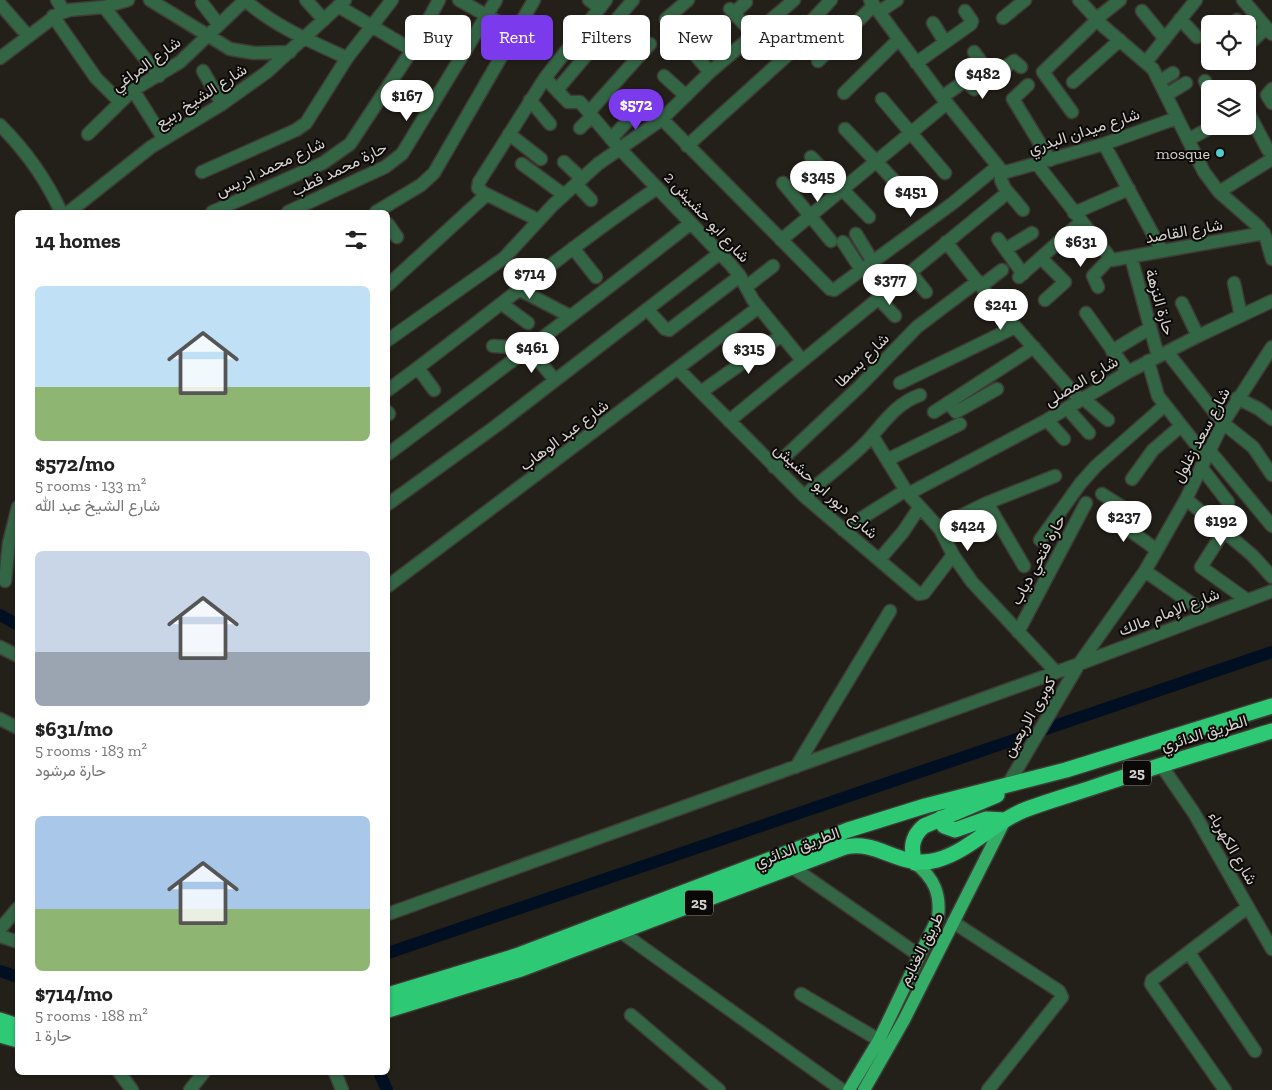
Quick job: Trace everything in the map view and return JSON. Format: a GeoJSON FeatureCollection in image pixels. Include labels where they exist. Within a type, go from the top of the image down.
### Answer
{"type":"FeatureCollection","features":[{"type":"Feature","properties":{"kind":"highway","name":"الطريق الدائري"},"geometry":{"type":"LineString","coordinates":[[390,994],[516,956],[848,830],[925,806],[1066,770],[1272,706]]}},
{"type":"Feature","properties":{"kind":"highway","name":"الطريق الدائري"},"geometry":{"type":"LineString","coordinates":[[390,1009],[521,969],[845,847],[858,845],[916,862],[927,862],[948,856],[966,847],[1005,820],[1021,812],[1161,765],[1272,731]]}},
{"type":"Feature","properties":{"kind":"highway"},"geometry":{"type":"LineString","coordinates":[[916,862],[912,849],[915,836],[924,826],[992,798],[1007,786]]}},
{"type":"Feature","properties":{"kind":"highway"},"geometry":{"type":"LineString","coordinates":[[941,818],[944,826],[955,830],[986,819],[1005,820]]}},
{"type":"Feature","properties":{"kind":"highway"},"geometry":{"type":"LineString","coordinates":[[0,1020],[15,1025]]}},
{"type":"Feature","properties":{"kind":"highway"},"geometry":{"type":"LineString","coordinates":[[0,1034],[15,1039]]}},
{"type":"Feature","properties":{"kind":"main road","name":"طريق الغنايم"},"geometry":{"type":"LineString","coordinates":[[864,1090],[904,1020],[1005,820]]}},
{"type":"Feature","properties":{"kind":"main road","name":"طريق الغنايم"},"geometry":{"type":"LineString","coordinates":[[849,1090],[879,1040],[938,917],[939,905],[933,880],[916,862]]}},
{"type":"Feature","properties":{"kind":"street"},"geometry":{"type":"LineString","coordinates":[[57,0],[58,14],[96,78],[120,102]]}},
{"type":"Feature","properties":{"kind":"street"},"geometry":{"type":"LineString","coordinates":[[0,58],[58,14],[104,7],[128,0]]}},
{"type":"Feature","properties":{"kind":"street"},"geometry":{"type":"LineString","coordinates":[[150,0],[207,37],[237,51],[290,52]]}},
{"type":"Feature","properties":{"kind":"street"},"geometry":{"type":"LineString","coordinates":[[245,0],[261,13],[305,39],[348,58]]}},
{"type":"Feature","properties":{"kind":"street","name":"شارع المراغي"},"geometry":{"type":"LineString","coordinates":[[88,134],[134,90],[180,62],[245,0]]}},
{"type":"Feature","properties":{"kind":"street"},"geometry":{"type":"LineString","coordinates":[[306,0],[324,20]]}},
{"type":"Feature","properties":{"kind":"street"},"geometry":{"type":"LineString","coordinates":[[202,172],[301,127],[310,119],[348,58],[392,0]]}},
{"type":"Feature","properties":{"kind":"street","name":"شارع محمد ادريس"},"geometry":{"type":"LineString","coordinates":[[431,15],[439,0]]}},
{"type":"Feature","properties":{"kind":"street"},"geometry":{"type":"LineString","coordinates":[[459,0],[485,15]]}},
{"type":"Feature","properties":{"kind":"street","name":"حارة محمد قطب"},"geometry":{"type":"LineString","coordinates":[[488,15],[496,0]]}},
{"type":"Feature","properties":{"kind":"street"},"geometry":{"type":"LineString","coordinates":[[526,15],[534,0]]}},
{"type":"Feature","properties":{"kind":"street"},"geometry":{"type":"LineString","coordinates":[[538,220],[486,194],[478,188],[478,184],[530,100],[603,4],[589,0]]}},
{"type":"Feature","properties":{"kind":"street"},"geometry":{"type":"LineString","coordinates":[[557,90],[632,0]]}},
{"type":"Feature","properties":{"kind":"street"},"geometry":{"type":"LineString","coordinates":[[688,0],[666,24],[710,72]]}},
{"type":"Feature","properties":{"kind":"street"},"geometry":{"type":"LineString","coordinates":[[776,15],[794,0]]}},
{"type":"Feature","properties":{"kind":"street"},"geometry":{"type":"LineString","coordinates":[[818,61],[875,6],[897,0]]}},
{"type":"Feature","properties":{"kind":"street"},"geometry":{"type":"LineString","coordinates":[[1003,18],[1025,0]]}},
{"type":"Feature","properties":{"kind":"street"},"geometry":{"type":"LineString","coordinates":[[1079,0],[1096,19],[1146,62],[1160,81],[1204,172],[1219,192],[1266,229],[1272,259]]}},
{"type":"Feature","properties":{"kind":"street"},"geometry":{"type":"LineString","coordinates":[[1072,112],[1043,72],[1096,19],[1120,0]]}},
{"type":"Feature","properties":{"kind":"street"},"geometry":{"type":"LineString","coordinates":[[1146,62],[1196,0]]}},
{"type":"Feature","properties":{"kind":"street"},"geometry":{"type":"LineString","coordinates":[[816,15],[829,1]]}},
{"type":"Feature","properties":{"kind":"street"},"geometry":{"type":"LineString","coordinates":[[1245,1],[1269,31],[1256,36]]}},
{"type":"Feature","properties":{"kind":"street"},"geometry":{"type":"LineString","coordinates":[[741,20],[732,11],[746,2]]}},
{"type":"Feature","properties":{"kind":"street"},"geometry":{"type":"LineString","coordinates":[[202,3],[219,25]]}},
{"type":"Feature","properties":{"kind":"street"},"geometry":{"type":"LineString","coordinates":[[341,3],[371,26],[405,46]]}},
{"type":"Feature","properties":{"kind":"street","name":"شارع الشيخ ربيع"},"geometry":{"type":"LineString","coordinates":[[72,210],[164,138],[222,104],[290,52],[341,3]]}},
{"type":"Feature","properties":{"kind":"street"},"geometry":{"type":"LineString","coordinates":[[0,4],[28,36]]}},
{"type":"Feature","properties":{"kind":"street"},"geometry":{"type":"LineString","coordinates":[[875,6],[916,63],[1000,168],[1000,180],[1022,210]]}},
{"type":"Feature","properties":{"kind":"street"},"geometry":{"type":"LineString","coordinates":[[104,7],[159,76]]}},
{"type":"Feature","properties":{"kind":"street"},"geometry":{"type":"LineString","coordinates":[[916,63],[972,23],[965,11]]}},
{"type":"Feature","properties":{"kind":"street"},"geometry":{"type":"LineString","coordinates":[[1142,11],[1165,39]]}},
{"type":"Feature","properties":{"kind":"street"},"geometry":{"type":"LineString","coordinates":[[1180,19],[1197,37]]}},
{"type":"Feature","properties":{"kind":"street"},"geometry":{"type":"LineString","coordinates":[[932,23],[945,42]]}},
{"type":"Feature","properties":{"kind":"street","name":"حارة محمد قطب"},"geometry":{"type":"LineString","coordinates":[[292,210],[397,160],[407,149],[481,26]]}},
{"type":"Feature","properties":{"kind":"street"},"geometry":{"type":"LineString","coordinates":[[844,93],[899,39]]}},
{"type":"Feature","properties":{"kind":"street"},"geometry":{"type":"LineString","coordinates":[[1073,82],[1120,40]]}},
{"type":"Feature","properties":{"kind":"street"},"geometry":{"type":"LineString","coordinates":[[615,143],[662,119],[710,72],[741,45]]}},
{"type":"Feature","properties":{"kind":"street"},"geometry":{"type":"LineString","coordinates":[[974,52],[992,76]]}},
{"type":"Feature","properties":{"kind":"street","name":"شارع محمد ادريس"},"geometry":{"type":"LineString","coordinates":[[217,210],[323,163],[341,151],[357,136],[406,60]]}},
{"type":"Feature","properties":{"kind":"street"},"geometry":{"type":"LineString","coordinates":[[380,210],[421,186],[434,173],[500,60]]}},
{"type":"Feature","properties":{"kind":"street"},"geometry":{"type":"LineString","coordinates":[[580,128],[636,60]]}},
{"type":"Feature","properties":{"kind":"street"},"geometry":{"type":"LineString","coordinates":[[687,146],[782,60]]}},
{"type":"Feature","properties":{"kind":"street"},"geometry":{"type":"LineString","coordinates":[[781,240],[911,133],[964,81],[974,89],[1014,61],[1021,67]]}},
{"type":"Feature","properties":{"kind":"street"},"geometry":{"type":"LineString","coordinates":[[203,71],[222,104]]}},
{"type":"Feature","properties":{"kind":"street"},"geometry":{"type":"LineString","coordinates":[[1160,81],[1172,73]]}},
{"type":"Feature","properties":{"kind":"street"},"geometry":{"type":"LineString","coordinates":[[664,76],[686,96]]}},
{"type":"Feature","properties":{"kind":"street"},"geometry":{"type":"LineString","coordinates":[[546,78],[569,102],[579,101],[590,114]]}},
{"type":"Feature","properties":{"kind":"street"},"geometry":{"type":"LineString","coordinates":[[1166,95],[1186,83]]}},
{"type":"Feature","properties":{"kind":"street"},"geometry":{"type":"LineString","coordinates":[[1028,85],[1013,99],[1050,160]]}},
{"type":"Feature","properties":{"kind":"street"},"geometry":{"type":"LineString","coordinates":[[1272,89],[1267,95],[1272,104]]}},
{"type":"Feature","properties":{"kind":"street"},"geometry":{"type":"LineString","coordinates":[[134,90],[164,138]]}},
{"type":"Feature","properties":{"kind":"street"},"geometry":{"type":"LineString","coordinates":[[882,99],[945,173]]}},
{"type":"Feature","properties":{"kind":"street"},"geometry":{"type":"LineString","coordinates":[[530,100],[550,124]]}},
{"type":"Feature","properties":{"kind":"street"},"geometry":{"type":"LineString","coordinates":[[390,339],[504,258],[538,220],[615,143],[632,116],[635,105]]}},
{"type":"Feature","properties":{"kind":"street","name":"شارع ابو حشيش 2"},"geometry":{"type":"LineString","coordinates":[[590,114],[657,188],[720,253],[743,281],[759,307],[802,360]]}},
{"type":"Feature","properties":{"kind":"street","name":"شارع ميدان البدري"},"geometry":{"type":"LineString","coordinates":[[1000,168],[1006,172],[1037,164],[1104,144],[1177,118]]}},
{"type":"Feature","properties":{"kind":"street"},"geometry":{"type":"LineString","coordinates":[[662,119],[830,289],[838,288],[862,271],[1000,168]]}},
{"type":"Feature","properties":{"kind":"street"},"geometry":{"type":"LineString","coordinates":[[0,126],[33,163],[45,180],[60,210]]}},
{"type":"Feature","properties":{"kind":"street"},"geometry":{"type":"LineString","coordinates":[[1219,192],[1270,155],[1256,128]]}},
{"type":"Feature","properties":{"kind":"street"},"geometry":{"type":"LineString","coordinates":[[845,129],[908,195]]}},
{"type":"Feature","properties":{"kind":"street"},"geometry":{"type":"LineString","coordinates":[[1188,140],[1201,132]]}},
{"type":"Feature","properties":{"kind":"street"},"geometry":{"type":"LineString","coordinates":[[509,134],[541,159]]}},
{"type":"Feature","properties":{"kind":"street"},"geometry":{"type":"LineString","coordinates":[[1104,144],[1162,251]]}},
{"type":"Feature","properties":{"kind":"street"},"geometry":{"type":"LineString","coordinates":[[811,157],[869,217]]}},
{"type":"Feature","properties":{"kind":"street"},"geometry":{"type":"LineString","coordinates":[[564,162],[591,200]]}},
{"type":"Feature","properties":{"kind":"street"},"geometry":{"type":"LineString","coordinates":[[522,164],[564,195]]}},
{"type":"Feature","properties":{"kind":"street"},"geometry":{"type":"LineString","coordinates":[[1037,164],[1110,258],[1093,276],[1098,287]]}},
{"type":"Feature","properties":{"kind":"street"},"geometry":{"type":"LineString","coordinates":[[783,183],[811,216],[838,242],[862,271]]}},
{"type":"Feature","properties":{"kind":"street"},"geometry":{"type":"LineString","coordinates":[[390,389],[573,248],[657,188]]}},
{"type":"Feature","properties":{"kind":"street"},"geometry":{"type":"LineString","coordinates":[[1032,233],[1002,244],[1021,275],[1042,259],[1077,217],[1129,189]]}},
{"type":"Feature","properties":{"kind":"street"},"geometry":{"type":"LineString","coordinates":[[729,420],[1007,191]]}},
{"type":"Feature","properties":{"kind":"street"},"geometry":{"type":"LineString","coordinates":[[390,283],[486,194]]}},
{"type":"Feature","properties":{"kind":"street"},"geometry":{"type":"LineString","coordinates":[[390,453],[530,349],[691,223]]}},
{"type":"Feature","properties":{"kind":"street"},"geometry":{"type":"LineString","coordinates":[[390,227],[397,237]]}},
{"type":"Feature","properties":{"kind":"street","name":"شارع القاصد"},"geometry":{"type":"LineString","coordinates":[[1110,258],[1114,260],[1131,257],[1266,229]]}},
{"type":"Feature","properties":{"kind":"street"},"geometry":{"type":"LineString","coordinates":[[856,234],[874,262]]}},
{"type":"Feature","properties":{"kind":"street"},"geometry":{"type":"LineString","coordinates":[[946,242],[1015,327],[1081,399],[1108,420]]}},
{"type":"Feature","properties":{"kind":"street"},"geometry":{"type":"LineString","coordinates":[[573,248],[596,277]]}},
{"type":"Feature","properties":{"kind":"street"},"geometry":{"type":"LineString","coordinates":[[390,503],[556,380],[720,253]]}},
{"type":"Feature","properties":{"kind":"street","name":"حارة النزهة"},"geometry":{"type":"LineString","coordinates":[[1131,257],[1158,356],[1155,388],[1164,406],[1205,458]]}},
{"type":"Feature","properties":{"kind":"street"},"geometry":{"type":"LineString","coordinates":[[1042,259],[1065,282],[1045,300]]}},
{"type":"Feature","properties":{"kind":"street"},"geometry":{"type":"LineString","coordinates":[[647,309],[665,329],[669,330],[743,281],[773,266]]}},
{"type":"Feature","properties":{"kind":"street","name":"شارع بسطا"},"geometry":{"type":"LineString","coordinates":[[774,467],[860,386],[917,327],[1002,270]]}},
{"type":"Feature","properties":{"kind":"street"},"geometry":{"type":"LineString","coordinates":[[910,272],[926,292]]}},
{"type":"Feature","properties":{"kind":"street"},"geometry":{"type":"LineString","coordinates":[[1234,283],[1241,316]]}},
{"type":"Feature","properties":{"kind":"street"},"geometry":{"type":"LineString","coordinates":[[520,290],[570,316]]}},
{"type":"Feature","properties":{"kind":"street"},"geometry":{"type":"LineString","coordinates":[[878,298],[896,316]]}},
{"type":"Feature","properties":{"kind":"street","name":"شارع المصلى"},"geometry":{"type":"LineString","coordinates":[[843,530],[907,492],[1047,420],[1128,372],[1272,301]]}},
{"type":"Feature","properties":{"kind":"street"},"geometry":{"type":"LineString","coordinates":[[1182,303],[1198,336]]}},
{"type":"Feature","properties":{"kind":"street"},"geometry":{"type":"LineString","coordinates":[[502,304],[528,323]]}},
{"type":"Feature","properties":{"kind":"street","name":"شارع عبد الوهاب"},"geometry":{"type":"LineString","coordinates":[[390,584],[759,307]]}},
{"type":"Feature","properties":{"kind":"street"},"geometry":{"type":"LineString","coordinates":[[1086,314],[1128,372]]}},
{"type":"Feature","properties":{"kind":"street"},"geometry":{"type":"LineString","coordinates":[[900,383],[1015,327]]}},
{"type":"Feature","properties":{"kind":"street"},"geometry":{"type":"LineString","coordinates":[[1112,351],[1150,328]]}},
{"type":"Feature","properties":{"kind":"street"},"geometry":{"type":"LineString","coordinates":[[702,392],[782,335]]}},
{"type":"Feature","properties":{"kind":"street"},"geometry":{"type":"LineString","coordinates":[[493,346],[530,349],[556,380]]}},
{"type":"Feature","properties":{"kind":"street"},"geometry":{"type":"LineString","coordinates":[[934,412],[1034,347]]}},
{"type":"Feature","properties":{"kind":"street","name":"شارع سعد زغلول"},"geometry":{"type":"LineString","coordinates":[[1078,664],[1145,571],[1186,499],[1205,458],[1237,398],[1272,347]]}},
{"type":"Feature","properties":{"kind":"street"},"geometry":{"type":"LineString","coordinates":[[1158,356],[1223,423],[1253,447],[1272,475]]}},
{"type":"Feature","properties":{"kind":"street"},"geometry":{"type":"LineString","coordinates":[[418,368],[434,390]]}},
{"type":"Feature","properties":{"kind":"street","name":"شارع دبور ابو حشيش"},"geometry":{"type":"LineString","coordinates":[[678,368],[804,496],[922,595],[953,555]]}},
{"type":"Feature","properties":{"kind":"street"},"geometry":{"type":"LineString","coordinates":[[948,403],[956,412],[997,389]]}},
{"type":"Feature","properties":{"kind":"street"},"geometry":{"type":"LineString","coordinates":[[804,496],[873,437],[894,409],[908,399],[920,395]]}},
{"type":"Feature","properties":{"kind":"street"},"geometry":{"type":"LineString","coordinates":[[1237,398],[1270,414]]}},
{"type":"Feature","properties":{"kind":"street"},"geometry":{"type":"LineString","coordinates":[[1040,540],[1080,484],[1096,466],[1164,406]]}},
{"type":"Feature","properties":{"kind":"street"},"geometry":{"type":"LineString","coordinates":[[1067,408],[1089,433]]}},
{"type":"Feature","properties":{"kind":"street"},"geometry":{"type":"LineString","coordinates":[[1047,420],[1064,439]]}},
{"type":"Feature","properties":{"kind":"street"},"geometry":{"type":"LineString","coordinates":[[887,460],[960,424]]}},
{"type":"Feature","properties":{"kind":"street"},"geometry":{"type":"LineString","coordinates":[[1132,479],[1153,450],[1181,426]]}},
{"type":"Feature","properties":{"kind":"street"},"geometry":{"type":"LineString","coordinates":[[873,437],[907,492],[919,508],[938,527],[953,555],[987,600],[1056,672]]}},
{"type":"Feature","properties":{"kind":"street"},"geometry":{"type":"LineString","coordinates":[[1205,458],[1228,502]]}},
{"type":"Feature","properties":{"kind":"street"},"geometry":{"type":"LineString","coordinates":[[1205,458],[1272,526]]}},
{"type":"Feature","properties":{"kind":"street"},"geometry":{"type":"LineString","coordinates":[[938,527],[987,502],[1055,476]]}},
{"type":"Feature","properties":{"kind":"street"},"geometry":{"type":"LineString","coordinates":[[1102,494],[1124,508],[1112,517],[1157,550]]}},
{"type":"Feature","properties":{"kind":"street"},"geometry":{"type":"LineString","coordinates":[[1186,499],[1252,555],[1272,578]]}},
{"type":"Feature","properties":{"kind":"street"},"geometry":{"type":"LineString","coordinates":[[987,502],[1024,566]]}},
{"type":"Feature","properties":{"kind":"street","name":"حارة فتحي دياب"},"geometry":{"type":"LineString","coordinates":[[1018,632],[1086,503]]}},
{"type":"Feature","properties":{"kind":"street"},"geometry":{"type":"LineString","coordinates":[[879,560],[903,532],[919,508]]}},
{"type":"Feature","properties":{"kind":"street"},"geometry":{"type":"LineString","coordinates":[[15,518],[3,581],[15,585]]}},
{"type":"Feature","properties":{"kind":"street"},"geometry":{"type":"LineString","coordinates":[[1224,531],[1201,567],[1247,600]]}},
{"type":"Feature","properties":{"kind":"street"},"geometry":{"type":"LineString","coordinates":[[1145,571],[1208,615]]}},
{"type":"Feature","properties":{"kind":"street","name":"شارع الإمام مالك"},"geometry":{"type":"LineString","coordinates":[[390,913],[1078,664],[1272,591]]}},
{"type":"Feature","properties":{"kind":"street"},"geometry":{"type":"LineString","coordinates":[[796,767],[890,612]]}},
{"type":"Feature","properties":{"kind":"street"},"geometry":{"type":"LineString","coordinates":[[0,647],[15,654]]}},
{"type":"Feature","properties":{"kind":"street","name":"كوبرى الاربعين"},"geometry":{"type":"LineString","coordinates":[[1007,786],[1078,664]]}},
{"type":"Feature","properties":{"kind":"street"},"geometry":{"type":"LineString","coordinates":[[0,719],[15,726]]}},
{"type":"Feature","properties":{"kind":"street","name":"شارع الكهرباء"},"geometry":{"type":"LineString","coordinates":[[1161,765],[1194,813],[1272,949]]}},
{"type":"Feature","properties":{"kind":"street"},"geometry":{"type":"LineString","coordinates":[[792,867],[920,956]]}},
{"type":"Feature","properties":{"kind":"street"},"geometry":{"type":"LineString","coordinates":[[1225,1090],[1151,986],[1152,980],[1248,907]]}},
{"type":"Feature","properties":{"kind":"street"},"geometry":{"type":"LineString","coordinates":[[0,929],[15,912]]}},
{"type":"Feature","properties":{"kind":"street"},"geometry":{"type":"LineString","coordinates":[[953,922],[1058,991],[1062,997],[988,1090]]}},
{"type":"Feature","properties":{"kind":"street"},"geometry":{"type":"LineString","coordinates":[[621,932],[842,1090]]}},
{"type":"Feature","properties":{"kind":"street"},"geometry":{"type":"LineString","coordinates":[[0,936],[15,941]]}},
{"type":"Feature","properties":{"kind":"street"},"geometry":{"type":"LineString","coordinates":[[1188,953],[1255,1051]]}},
{"type":"Feature","properties":{"kind":"street"},"geometry":{"type":"LineString","coordinates":[[801,994],[879,1040]]}},
{"type":"Feature","properties":{"kind":"street"},"geometry":{"type":"LineString","coordinates":[[631,1015],[719,1090]]}},
{"type":"Feature","properties":{"kind":"street"},"geometry":{"type":"LineString","coordinates":[[121,1075],[132,1090]]}},
{"type":"Feature","properties":{"kind":"street"},"geometry":{"type":"LineString","coordinates":[[190,1090],[202,1075]]}},
{"type":"Feature","properties":{"kind":"street"},"geometry":{"type":"LineString","coordinates":[[336,1075],[342,1090]]}},
{"type":"Feature","properties":{"kind":"waterway"},"geometry":{"type":"LineString","coordinates":[[0,615],[15,623]]}},
{"type":"Feature","properties":{"kind":"waterway"},"geometry":{"type":"LineString","coordinates":[[390,952],[1272,652]]}},
{"type":"Feature","properties":{"kind":"waterway"},"geometry":{"type":"LineString","coordinates":[[0,971],[15,976]]}},
{"type":"Feature","properties":{"kind":"waterway"},"geometry":{"type":"LineString","coordinates":[[380,1075],[387,1090]]}},
{"type":"Feature","properties":{"kind":"place","name":"mosque"},"geometry":{"type":"Point","coordinates":[1220,153]}}]}
